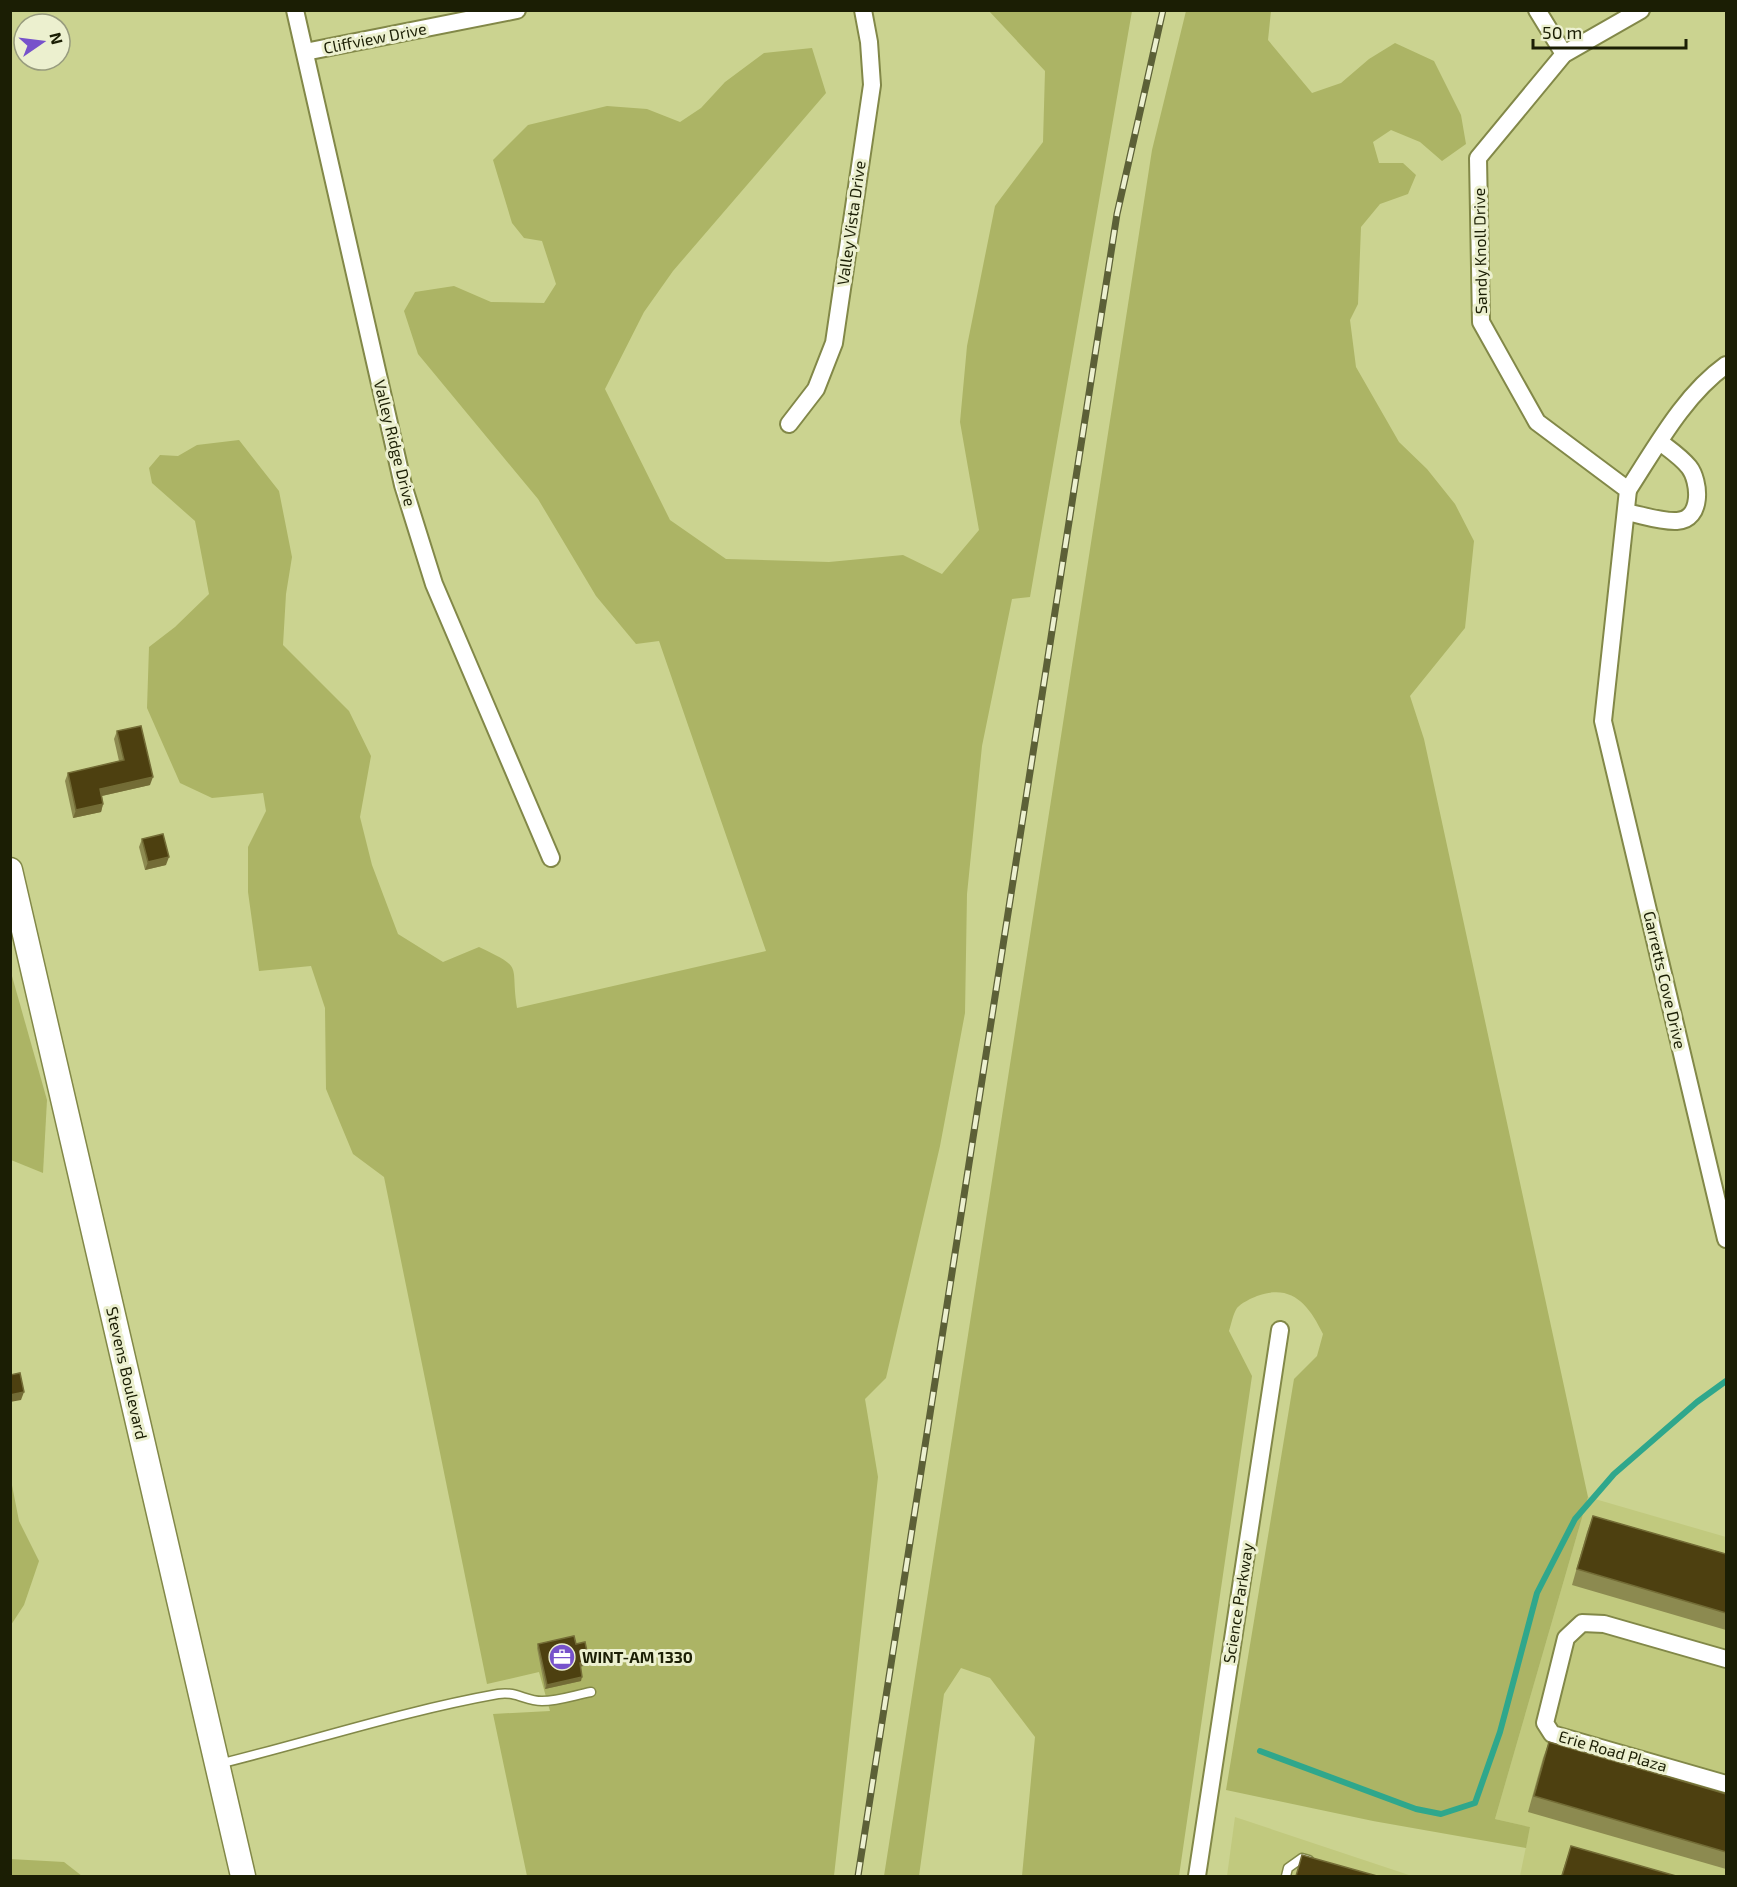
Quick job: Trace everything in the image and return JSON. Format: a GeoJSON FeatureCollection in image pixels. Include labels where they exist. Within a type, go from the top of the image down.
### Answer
{"type":"FeatureCollection","features":[{"type":"Feature","properties":{"kind":"street","name":"Valley Ridge Drive"},"geometry":{"type":"LineString","coordinates":[[295,10],[403,485],[434,584],[551,858]]}},
{"type":"Feature","properties":{"kind":"street","name":"Cliffview Drive"},"geometry":{"type":"LineString","coordinates":[[305,52],[517,10]]}},
{"type":"Feature","properties":{"kind":"street","name":"Valley Vista Drive"},"geometry":{"type":"LineString","coordinates":[[789,424],[816,389],[834,343],[872,85],[869,42],[863,10]]}},
{"type":"Feature","properties":{"kind":"street"},"geometry":{"type":"LineString","coordinates":[[1537,10],[1564,54]]}},
{"type":"Feature","properties":{"kind":"street","name":"Sandy Knoll Drive"},"geometry":{"type":"LineString","coordinates":[[1628,490],[1537,422],[1481,322],[1478,158],[1564,54],[1641,10]]}},
{"type":"Feature","properties":{"kind":"street"},"geometry":{"type":"LineString","coordinates":[[1660,442],[1690,468],[1698,493],[1696,506],[1690,515],[1679,521],[1626,512],[1628,490],[1660,442],[1712,376],[1726,365]]}},
{"type":"Feature","properties":{"kind":"street","name":"Garretts Cove Drive"},"geometry":{"type":"LineString","coordinates":[[1626,512],[1603,721],[1726,1239]]}},
{"type":"Feature","properties":{"kind":"street","name":"Stevens Boulevard"},"geometry":{"type":"LineString","coordinates":[[10,870],[14,899],[243,1876]]}},
{"type":"Feature","properties":{"kind":"street","name":"Science Parkway"},"geometry":{"type":"LineString","coordinates":[[1197,1876],[1280,1330]]}},
{"type":"Feature","properties":{"kind":"street","name":"Erie Road Plaza"},"geometry":{"type":"LineString","coordinates":[[1726,1659],[1604,1624],[1582,1623],[1566,1638],[1545,1723],[1552,1734],[1726,1784]]}},
{"type":"Feature","properties":{"kind":"lane"},"geometry":{"type":"LineString","coordinates":[[218,1764],[440,1706],[494,1695],[516,1693],[533,1700],[543,1701],[591,1692]]}},
{"type":"Feature","properties":{"kind":"lane"},"geometry":{"type":"LineString","coordinates":[[1286,1876],[1288,1868],[1302,1858],[1323,1864]]}},
{"type":"Feature","properties":{"kind":"shaded area"},"geometry":{"type":"Polygon","coordinates":[[[989,11],[1132,11],[1030,597],[1012,599],[982,746],[967,894],[965,1013],[940,1146],[886,1378],[865,1399],[878,1477],[834,1876],[527,1876],[493,1714],[550,1711],[539,1672],[487,1684],[384,1177],[353,1154],[326,1089],[325,1008],[311,966],[259,971],[248,892],[248,847],[266,811],[263,793],[212,798],[180,783],[147,708],[149,647],[175,627],[209,594],[195,521],[152,483],[149,468],[160,455],[178,456],[197,445],[239,440],[279,491],[292,557],[286,594],[283,645],[349,711],[371,756],[360,817],[372,865],[398,934],[443,962],[479,947],[503,959],[513,969],[517,1008],[766,951],[659,641],[636,644],[596,596],[538,499],[418,354],[404,311],[415,292],[454,286],[491,302],[544,303],[556,284],[542,241],[524,238],[512,223],[493,160],[528,125],[607,106],[647,109],[680,122],[701,108],[725,82],[764,53],[812,48],[826,93],[673,271],[644,312],[605,389],[670,520],[726,559],[829,562],[903,555],[942,574],[979,530],[960,422],[967,346],[995,206],[1043,142],[1045,71],[989,11]]]}},
{"type":"Feature","properties":{"kind":"shaded area"},"geometry":{"type":"Polygon","coordinates":[[[1186,11],[1271,11],[1268,40],[1312,93],[1341,83],[1369,59],[1395,43],[1434,61],[1461,115],[1466,144],[1442,161],[1420,142],[1391,130],[1373,142],[1379,163],[1403,163],[1416,175],[1408,194],[1380,204],[1361,227],[1358,304],[1350,320],[1356,367],[1399,442],[1427,469],[1455,504],[1474,541],[1465,628],[1410,696],[1424,739],[1588,1497],[1495,1819],[1530,1827],[1526,1848],[1373,1821],[1226,1790],[1294,1379],[1317,1356],[1323,1334],[1312,1314],[1298,1299],[1290,1295],[1280,1292],[1269,1293],[1241,1304],[1233,1316],[1229,1331],[1252,1376],[1179,1876],[1022,1876],[1035,1737],[990,1678],[961,1668],[944,1694],[919,1876],[884,1876],[1152,150],[1186,11]]]}},
{"type":"Feature","properties":{"kind":"shaded area"},"geometry":{"type":"Polygon","coordinates":[[[10,969],[47,1100],[43,1173],[11,1160],[10,969]]]}},
{"type":"Feature","properties":{"kind":"shaded area"},"geometry":{"type":"Polygon","coordinates":[[[10,1475],[19,1521],[39,1561],[24,1605],[11,1625],[10,1475]]]}},
{"type":"Feature","properties":{"kind":"shaded area"},"geometry":{"type":"Polygon","coordinates":[[[1588,1497],[1726,1537],[1726,1876],[1520,1876],[1530,1827],[1495,1819],[1588,1497]]]}},
{"type":"Feature","properties":{"kind":"shaded area"},"geometry":{"type":"Polygon","coordinates":[[[1235,1817],[1412,1876],[1227,1876],[1235,1817]]]}},
{"type":"Feature","properties":{"kind":"shaded area"},"geometry":{"type":"Polygon","coordinates":[[[10,1859],[64,1862],[82,1876],[11,1876],[10,1859]]]}},
{"type":"Feature","properties":{"kind":"building"},"geometry":{"type":"Polygon","coordinates":[[[141,726],[153,777],[100,789],[103,804],[76,810],[68,773],[124,760],[117,731],[141,726]]]}},
{"type":"Feature","properties":{"kind":"building"},"geometry":{"type":"Polygon","coordinates":[[[163,834],[169,857],[148,862],[142,839],[163,834]]]}},
{"type":"Feature","properties":{"kind":"building"},"geometry":{"type":"Polygon","coordinates":[[[20,1373],[24,1392],[10,1395],[10,1375],[20,1373]]]}},
{"type":"Feature","properties":{"kind":"building"},"geometry":{"type":"Polygon","coordinates":[[[1593,1516],[1726,1554],[1726,1613],[1577,1569],[1593,1516]]]}},
{"type":"Feature","properties":{"kind":"building","name":"WINT-AM 1330"},"geometry":{"type":"Polygon","coordinates":[[[574,1636],[576,1644],[585,1642],[589,1661],[580,1663],[582,1677],[547,1685],[538,1644],[574,1636]]]}},
{"type":"Feature","properties":{"kind":"building"},"geometry":{"type":"Polygon","coordinates":[[[1549,1742],[1726,1794],[1726,1852],[1534,1796],[1549,1742]]]}},
{"type":"Feature","properties":{"kind":"building"},"geometry":{"type":"Polygon","coordinates":[[[1571,1846],[1676,1876],[1562,1876],[1571,1846]]]}},
{"type":"Feature","properties":{"kind":"building"},"geometry":{"type":"Polygon","coordinates":[[[1302,1855],[1377,1876],[1296,1876],[1302,1855]]]}},
{"type":"Feature","properties":{"kind":"waterway"},"geometry":{"type":"LineString","coordinates":[[1260,1751],[1416,1809],[1441,1814],[1475,1803],[1500,1732],[1537,1593],[1575,1519],[1614,1474],[1697,1402],[1726,1381]]}},
{"type":"Feature","properties":{"kind":"railway"},"geometry":{"type":"LineString","coordinates":[[858,1876],[1117,214],[1163,10]]}},
{"type":"Feature","properties":{"kind":"place","name":"WINT-AM 1330"},"geometry":{"type":"Point","coordinates":[562,1657]}}]}
